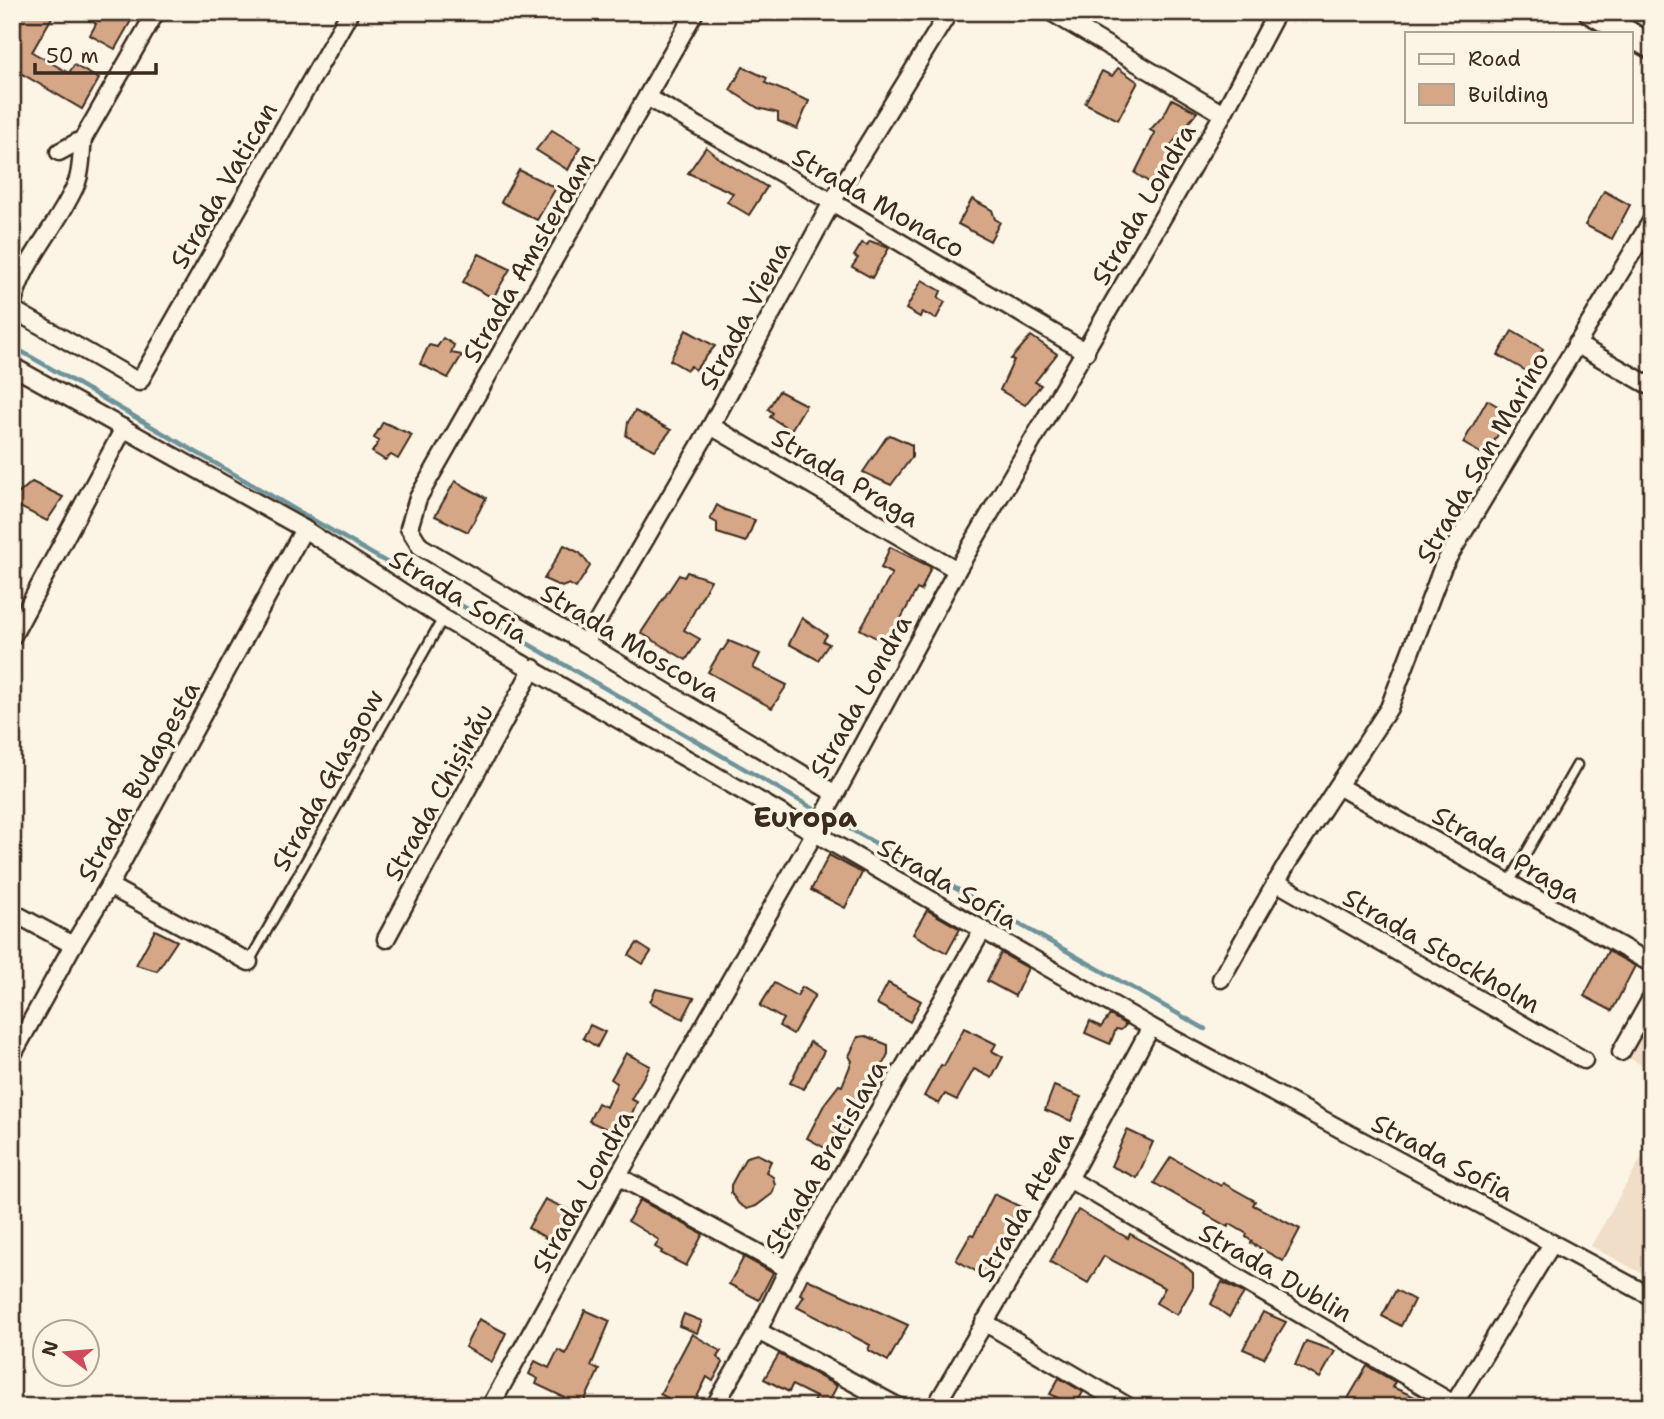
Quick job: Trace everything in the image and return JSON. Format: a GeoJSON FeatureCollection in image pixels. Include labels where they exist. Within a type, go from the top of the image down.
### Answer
{"type":"FeatureCollection","features":[{"type":"Feature","properties":{"kind":"street"},"geometry":{"type":"LineString","coordinates":[[12,308],[14,297],[33,259],[78,180],[83,139],[156,12]]}},
{"type":"Feature","properties":{"kind":"street","name":"Strada Vatican"},"geometry":{"type":"LineString","coordinates":[[12,308],[139,382],[350,12]]}},
{"type":"Feature","properties":{"kind":"street","name":"Strada Amsterdam"},"geometry":{"type":"LineString","coordinates":[[409,528],[418,498],[695,12]]}},
{"type":"Feature","properties":{"kind":"street","name":"Strada Viena"},"geometry":{"type":"LineString","coordinates":[[585,643],[711,426],[832,202],[949,12]]}},
{"type":"Feature","properties":{"kind":"street"},"geometry":{"type":"LineString","coordinates":[[1051,12],[1223,114]]}},
{"type":"Feature","properties":{"kind":"street","name":"Strada Londra"},"geometry":{"type":"LineString","coordinates":[[490,1407],[816,828],[957,570],[1223,114],[1277,12]]}},
{"type":"Feature","properties":{"kind":"street"},"geometry":{"type":"LineString","coordinates":[[1591,12],[1626,32]]}},
{"type":"Feature","properties":{"kind":"street"},"geometry":{"type":"LineString","coordinates":[[1632,35],[1652,47]]}},
{"type":"Feature","properties":{"kind":"street","name":"Strada Monaco"},"geometry":{"type":"LineString","coordinates":[[647,97],[832,202],[1086,352]]}},
{"type":"Feature","properties":{"kind":"street"},"geometry":{"type":"LineString","coordinates":[[59,152],[83,139]]}},
{"type":"Feature","properties":{"kind":"street","name":"Strada San Marino"},"geometry":{"type":"LineString","coordinates":[[1221,979],[1276,882],[1389,708],[1443,566],[1652,220]]}},
{"type":"Feature","properties":{"kind":"street"},"geometry":{"type":"LineString","coordinates":[[1576,344],[1652,387]]}},
{"type":"Feature","properties":{"kind":"street","name":"Strada Sofia"},"geometry":{"type":"LineString","coordinates":[[12,366],[304,529],[443,618],[816,828],[982,931],[1151,1027],[1652,1297]]}},
{"type":"Feature","properties":{"kind":"street","name":"Strada Praga"},"geometry":{"type":"LineString","coordinates":[[711,426],[957,570]]}},
{"type":"Feature","properties":{"kind":"street"},"geometry":{"type":"LineString","coordinates":[[12,637],[124,428]]}},
{"type":"Feature","properties":{"kind":"street","name":"Strada Moscova"},"geometry":{"type":"LineString","coordinates":[[409,528],[420,546],[585,643],[831,799]]}},
{"type":"Feature","properties":{"kind":"street","name":"Strada Budapesta"},"geometry":{"type":"LineString","coordinates":[[12,1056],[73,945],[110,886],[304,529]]}},
{"type":"Feature","properties":{"kind":"street","name":"Strada Chișinău"},"geometry":{"type":"LineString","coordinates":[[386,939],[533,668]]}},
{"type":"Feature","properties":{"kind":"street","name":"Strada Praga"},"geometry":{"type":"LineString","coordinates":[[1338,786],[1652,964]]}},
{"type":"Feature","properties":{"kind":"street","name":"Strada Stockholm"},"geometry":{"type":"LineString","coordinates":[[1276,882],[1584,1060]]}},
{"type":"Feature","properties":{"kind":"street"},"geometry":{"type":"LineString","coordinates":[[110,886],[249,962]]}},
{"type":"Feature","properties":{"kind":"street"},"geometry":{"type":"LineString","coordinates":[[12,912],[73,945]]}},
{"type":"Feature","properties":{"kind":"street","name":"Strada Bratislava"},"geometry":{"type":"LineString","coordinates":[[714,1407],[758,1331],[788,1269],[982,931]]}},
{"type":"Feature","properties":{"kind":"street"},"geometry":{"type":"LineString","coordinates":[[1621,1052],[1652,997]]}},
{"type":"Feature","properties":{"kind":"street","name":"Strada Atena"},"geometry":{"type":"LineString","coordinates":[[935,1407],[1069,1179],[1151,1027]]}},
{"type":"Feature","properties":{"kind":"street"},"geometry":{"type":"LineString","coordinates":[[618,1176],[788,1269]]}},
{"type":"Feature","properties":{"kind":"street","name":"Strada Dublin"},"geometry":{"type":"LineString","coordinates":[[1069,1179],[1455,1406]]}},
{"type":"Feature","properties":{"kind":"street"},"geometry":{"type":"LineString","coordinates":[[1455,1406],[1552,1244]]}},
{"type":"Feature","properties":{"kind":"street"},"geometry":{"type":"LineString","coordinates":[[985,1322],[1129,1407]]}},
{"type":"Feature","properties":{"kind":"street"},"geometry":{"type":"LineString","coordinates":[[758,1331],[899,1407]]}},
{"type":"Feature","properties":{"kind":"lane","name":"Strada Glasgow"},"geometry":{"type":"LineString","coordinates":[[249,962],[443,618]]}},
{"type":"Feature","properties":{"kind":"lane"},"geometry":{"type":"LineString","coordinates":[[1509,883],[1577,765]]}},
{"type":"Feature","properties":{"kind":"shaded area"},"geometry":{"type":"Polygon","coordinates":[[[1652,1016],[1652,1071],[1629,1058],[1652,1016]]]}},
{"type":"Feature","properties":{"kind":"shaded area"},"geometry":{"type":"Polygon","coordinates":[[[1652,1139],[1652,1279],[1591,1246],[1652,1139]]]}},
{"type":"Feature","properties":{"kind":"building"},"geometry":{"type":"Polygon","coordinates":[[[22,12],[55,12],[32,52],[69,73],[74,65],[99,79],[82,109],[12,68],[12,43],[18,33],[12,29],[22,12]]]}},
{"type":"Feature","properties":{"kind":"building"},"geometry":{"type":"Polygon","coordinates":[[[75,12],[119,12],[132,19],[115,49],[90,35],[96,24],[75,12]]]}},
{"type":"Feature","properties":{"kind":"building"},"geometry":{"type":"Polygon","coordinates":[[[743,67],[767,78],[765,83],[809,101],[797,129],[778,121],[778,113],[758,108],[730,90],[743,67]]]}},
{"type":"Feature","properties":{"kind":"building"},"geometry":{"type":"Polygon","coordinates":[[[1118,68],[1138,82],[1118,120],[1085,103],[1102,71],[1112,76],[1118,68]]]}},
{"type":"Feature","properties":{"kind":"building"},"geometry":{"type":"Polygon","coordinates":[[[1172,99],[1197,112],[1172,144],[1178,147],[1158,188],[1135,173],[1155,133],[1150,130],[1164,115],[1172,99]]]}},
{"type":"Feature","properties":{"kind":"building"},"geometry":{"type":"Polygon","coordinates":[[[552,130],[580,147],[568,170],[536,150],[552,130]]]}},
{"type":"Feature","properties":{"kind":"building"},"geometry":{"type":"Polygon","coordinates":[[[706,147],[720,159],[767,187],[749,215],[727,202],[733,193],[688,173],[706,147]]]}},
{"type":"Feature","properties":{"kind":"building"},"geometry":{"type":"Polygon","coordinates":[[[519,170],[556,188],[537,220],[501,202],[519,170]]]}},
{"type":"Feature","properties":{"kind":"building"},"geometry":{"type":"Polygon","coordinates":[[[1604,191],[1630,205],[1612,239],[1585,225],[1604,191]]]}},
{"type":"Feature","properties":{"kind":"building"},"geometry":{"type":"Polygon","coordinates":[[[972,199],[992,210],[995,219],[1000,222],[990,241],[958,224],[972,199]]]}},
{"type":"Feature","properties":{"kind":"building"},"geometry":{"type":"Polygon","coordinates":[[[870,241],[889,248],[872,278],[852,267],[858,258],[854,256],[862,243],[867,245],[870,241]]]}},
{"type":"Feature","properties":{"kind":"building"},"geometry":{"type":"Polygon","coordinates":[[[479,254],[510,269],[493,298],[463,282],[479,254]]]}},
{"type":"Feature","properties":{"kind":"building"},"geometry":{"type":"Polygon","coordinates":[[[922,280],[941,291],[938,298],[945,302],[936,319],[922,312],[920,317],[906,309],[922,280]]]}},
{"type":"Feature","properties":{"kind":"building"},"geometry":{"type":"Polygon","coordinates":[[[686,330],[715,346],[695,370],[691,366],[687,370],[670,360],[686,330]]]}},
{"type":"Feature","properties":{"kind":"building"},"geometry":{"type":"Polygon","coordinates":[[[1512,331],[1543,349],[1530,373],[1498,355],[1512,331]]]}},
{"type":"Feature","properties":{"kind":"building"},"geometry":{"type":"Polygon","coordinates":[[[1031,336],[1057,354],[1035,382],[1041,385],[1025,405],[1000,390],[1014,360],[1011,359],[1031,336]]]}},
{"type":"Feature","properties":{"kind":"building"},"geometry":{"type":"Polygon","coordinates":[[[443,338],[454,345],[451,353],[462,355],[448,378],[420,364],[429,345],[437,347],[443,338]]]}},
{"type":"Feature","properties":{"kind":"building"},"geometry":{"type":"Polygon","coordinates":[[[779,391],[806,405],[791,430],[770,417],[773,413],[768,409],[779,391]]]}},
{"type":"Feature","properties":{"kind":"building"},"geometry":{"type":"Polygon","coordinates":[[[1487,400],[1510,413],[1486,456],[1463,443],[1487,400]]]}},
{"type":"Feature","properties":{"kind":"building"},"geometry":{"type":"Polygon","coordinates":[[[635,411],[671,430],[655,450],[626,436],[628,422],[635,411]]]}},
{"type":"Feature","properties":{"kind":"building"},"geometry":{"type":"Polygon","coordinates":[[[383,422],[412,435],[398,459],[391,455],[385,460],[372,452],[379,441],[374,438],[383,422]]]}},
{"type":"Feature","properties":{"kind":"building"},"geometry":{"type":"Polygon","coordinates":[[[890,435],[912,445],[912,457],[891,485],[863,472],[890,435]]]}},
{"type":"Feature","properties":{"kind":"building"},"geometry":{"type":"Polygon","coordinates":[[[455,481],[486,498],[468,532],[435,516],[455,481]]]}},
{"type":"Feature","properties":{"kind":"building"},"geometry":{"type":"Polygon","coordinates":[[[32,482],[63,497],[47,521],[12,503],[12,499],[32,482]]]}},
{"type":"Feature","properties":{"kind":"building"},"geometry":{"type":"Polygon","coordinates":[[[717,505],[755,520],[746,542],[717,533],[717,523],[710,519],[717,505]]]}},
{"type":"Feature","properties":{"kind":"building"},"geometry":{"type":"Polygon","coordinates":[[[564,545],[580,553],[590,566],[576,588],[569,584],[562,587],[544,579],[564,545]]]}},
{"type":"Feature","properties":{"kind":"building"},"geometry":{"type":"Polygon","coordinates":[[[890,547],[931,567],[921,591],[917,589],[887,644],[860,629],[892,574],[881,568],[890,547]]]}},
{"type":"Feature","properties":{"kind":"building"},"geometry":{"type":"Polygon","coordinates":[[[687,572],[711,580],[684,630],[700,639],[686,660],[641,633],[679,575],[684,577],[687,572]]]}},
{"type":"Feature","properties":{"kind":"building"},"geometry":{"type":"Polygon","coordinates":[[[802,618],[827,635],[823,641],[829,644],[818,660],[789,644],[802,618]]]}},
{"type":"Feature","properties":{"kind":"building"},"geometry":{"type":"Polygon","coordinates":[[[729,641],[760,654],[753,668],[787,685],[772,708],[708,672],[729,641]]]}},
{"type":"Feature","properties":{"kind":"building"},"geometry":{"type":"Polygon","coordinates":[[[829,855],[862,873],[845,908],[811,890],[829,855]]]}},
{"type":"Feature","properties":{"kind":"building"},"geometry":{"type":"Polygon","coordinates":[[[927,910],[960,929],[947,953],[913,934],[927,910]]]}},
{"type":"Feature","properties":{"kind":"building"},"geometry":{"type":"Polygon","coordinates":[[[155,930],[177,941],[157,971],[136,965],[155,930]]]}},
{"type":"Feature","properties":{"kind":"building"},"geometry":{"type":"Polygon","coordinates":[[[637,943],[651,952],[643,964],[629,955],[637,943]]]}},
{"type":"Feature","properties":{"kind":"building"},"geometry":{"type":"Polygon","coordinates":[[[1608,951],[1635,966],[1612,1011],[1584,996],[1608,951]]]}},
{"type":"Feature","properties":{"kind":"building"},"geometry":{"type":"Polygon","coordinates":[[[1001,953],[1028,968],[1015,996],[987,981],[1001,953]]]}},
{"type":"Feature","properties":{"kind":"building"},"geometry":{"type":"Polygon","coordinates":[[[774,983],[797,996],[802,987],[815,995],[793,1034],[779,1026],[783,1019],[760,1006],[774,983]]]}},
{"type":"Feature","properties":{"kind":"building"},"geometry":{"type":"Polygon","coordinates":[[[888,983],[921,1001],[910,1022],[877,1004],[888,983]]]}},
{"type":"Feature","properties":{"kind":"building"},"geometry":{"type":"Polygon","coordinates":[[[656,989],[694,998],[683,1019],[650,1002],[656,989]]]}},
{"type":"Feature","properties":{"kind":"building"},"geometry":{"type":"Polygon","coordinates":[[[1110,1015],[1126,1025],[1121,1030],[1116,1029],[1110,1044],[1085,1033],[1090,1021],[1101,1027],[1110,1015]]]}},
{"type":"Feature","properties":{"kind":"building"},"geometry":{"type":"Polygon","coordinates":[[[590,1025],[605,1032],[597,1047],[583,1038],[590,1025]]]}},
{"type":"Feature","properties":{"kind":"building"},"geometry":{"type":"Polygon","coordinates":[[[964,1028],[996,1044],[992,1051],[1003,1057],[992,1078],[974,1069],[957,1100],[945,1094],[939,1104],[924,1096],[964,1028]]]}},
{"type":"Feature","properties":{"kind":"building"},"geometry":{"type":"Polygon","coordinates":[[[866,1036],[888,1045],[888,1054],[883,1064],[866,1081],[871,1083],[834,1153],[807,1138],[825,1103],[839,1085],[842,1086],[852,1061],[849,1056],[858,1037],[866,1036]]]}},
{"type":"Feature","properties":{"kind":"building"},"geometry":{"type":"Polygon","coordinates":[[[810,1042],[824,1051],[804,1089],[790,1083],[810,1042]]]}},
{"type":"Feature","properties":{"kind":"building"},"geometry":{"type":"Polygon","coordinates":[[[626,1053],[650,1066],[631,1099],[637,1102],[622,1136],[589,1121],[598,1103],[606,1107],[617,1083],[611,1079],[626,1053]]]}},
{"type":"Feature","properties":{"kind":"building"},"geometry":{"type":"Polygon","coordinates":[[[1054,1086],[1081,1097],[1071,1121],[1045,1110],[1054,1086]]]}},
{"type":"Feature","properties":{"kind":"building"},"geometry":{"type":"Polygon","coordinates":[[[1127,1130],[1153,1142],[1137,1178],[1111,1166],[1127,1130]]]}},
{"type":"Feature","properties":{"kind":"building"},"geometry":{"type":"Polygon","coordinates":[[[757,1154],[771,1161],[766,1172],[773,1177],[775,1185],[772,1194],[747,1209],[739,1204],[731,1193],[731,1185],[746,1157],[757,1154]]]}},
{"type":"Feature","properties":{"kind":"building"},"geometry":{"type":"Polygon","coordinates":[[[1171,1157],[1221,1186],[1223,1183],[1255,1201],[1253,1205],[1300,1229],[1283,1261],[1251,1243],[1246,1237],[1247,1234],[1230,1224],[1228,1227],[1154,1183],[1171,1157]]]}},
{"type":"Feature","properties":{"kind":"building"},"geometry":{"type":"Polygon","coordinates":[[[994,1194],[1025,1209],[988,1278],[956,1260],[971,1234],[974,1235],[994,1194]]]}},
{"type":"Feature","properties":{"kind":"building"},"geometry":{"type":"Polygon","coordinates":[[[545,1199],[575,1213],[559,1245],[528,1228],[545,1199]]]}},
{"type":"Feature","properties":{"kind":"building"},"geometry":{"type":"Polygon","coordinates":[[[640,1200],[703,1234],[686,1266],[661,1253],[662,1251],[655,1247],[659,1240],[628,1221],[640,1200]]]}},
{"type":"Feature","properties":{"kind":"building"},"geometry":{"type":"Polygon","coordinates":[[[797,1210],[806,1216],[795,1236],[786,1230],[797,1210]]]}},
{"type":"Feature","properties":{"kind":"building"},"geometry":{"type":"Polygon","coordinates":[[[1078,1210],[1128,1238],[1130,1234],[1182,1263],[1193,1273],[1193,1287],[1177,1315],[1156,1303],[1165,1288],[1104,1256],[1088,1283],[1050,1262],[1078,1210]]]}},
{"type":"Feature","properties":{"kind":"building"},"geometry":{"type":"Polygon","coordinates":[[[744,1257],[773,1273],[759,1300],[729,1284],[744,1257]]]}},
{"type":"Feature","properties":{"kind":"building"},"geometry":{"type":"Polygon","coordinates":[[[807,1279],[908,1325],[888,1361],[868,1350],[870,1345],[797,1307],[804,1296],[800,1294],[807,1279]]]}},
{"type":"Feature","properties":{"kind":"building"},"geometry":{"type":"Polygon","coordinates":[[[1222,1282],[1244,1293],[1229,1317],[1211,1304],[1222,1282]]]}},
{"type":"Feature","properties":{"kind":"building"},"geometry":{"type":"Polygon","coordinates":[[[1396,1290],[1414,1300],[1401,1326],[1382,1316],[1396,1290]]]}},
{"type":"Feature","properties":{"kind":"building"},"geometry":{"type":"Polygon","coordinates":[[[585,1310],[610,1321],[591,1366],[599,1370],[582,1406],[536,1384],[538,1379],[529,1374],[535,1361],[549,1368],[558,1350],[566,1354],[585,1310]]]}},
{"type":"Feature","properties":{"kind":"building"},"geometry":{"type":"Polygon","coordinates":[[[1263,1312],[1286,1322],[1264,1358],[1243,1349],[1263,1312]]]}},
{"type":"Feature","properties":{"kind":"building"},"geometry":{"type":"Polygon","coordinates":[[[684,1314],[702,1321],[697,1333],[679,1326],[684,1314]]]}},
{"type":"Feature","properties":{"kind":"building"},"geometry":{"type":"Polygon","coordinates":[[[479,1319],[506,1333],[492,1362],[465,1347],[479,1319]]]}},
{"type":"Feature","properties":{"kind":"building"},"geometry":{"type":"Polygon","coordinates":[[[692,1334],[721,1351],[717,1357],[723,1363],[713,1381],[707,1377],[692,1407],[684,1407],[660,1394],[692,1334]]]}},
{"type":"Feature","properties":{"kind":"building"},"geometry":{"type":"Polygon","coordinates":[[[1306,1341],[1335,1351],[1320,1378],[1295,1365],[1306,1341]]]}},
{"type":"Feature","properties":{"kind":"building"},"geometry":{"type":"Polygon","coordinates":[[[779,1354],[837,1386],[826,1407],[813,1402],[816,1397],[792,1385],[789,1392],[764,1379],[779,1354]]]}},
{"type":"Feature","properties":{"kind":"building"},"geometry":{"type":"Polygon","coordinates":[[[1367,1366],[1395,1382],[1392,1387],[1438,1407],[1343,1407],[1367,1366]]]}},
{"type":"Feature","properties":{"kind":"building"},"geometry":{"type":"Polygon","coordinates":[[[1059,1378],[1083,1392],[1075,1407],[1050,1394],[1059,1378]]]}},
{"type":"Feature","properties":{"kind":"waterway"},"geometry":{"type":"LineString","coordinates":[[1637,12],[1652,21]]}},
{"type":"Feature","properties":{"kind":"waterway"},"geometry":{"type":"LineString","coordinates":[[12,346],[821,813]]}},
{"type":"Feature","properties":{"kind":"waterway"},"geometry":{"type":"LineString","coordinates":[[829,817],[1205,1029]]}},
{"type":"Feature","properties":{"kind":"district","name":"Europa"},"geometry":{"type":"Point","coordinates":[805,817]}}]}
